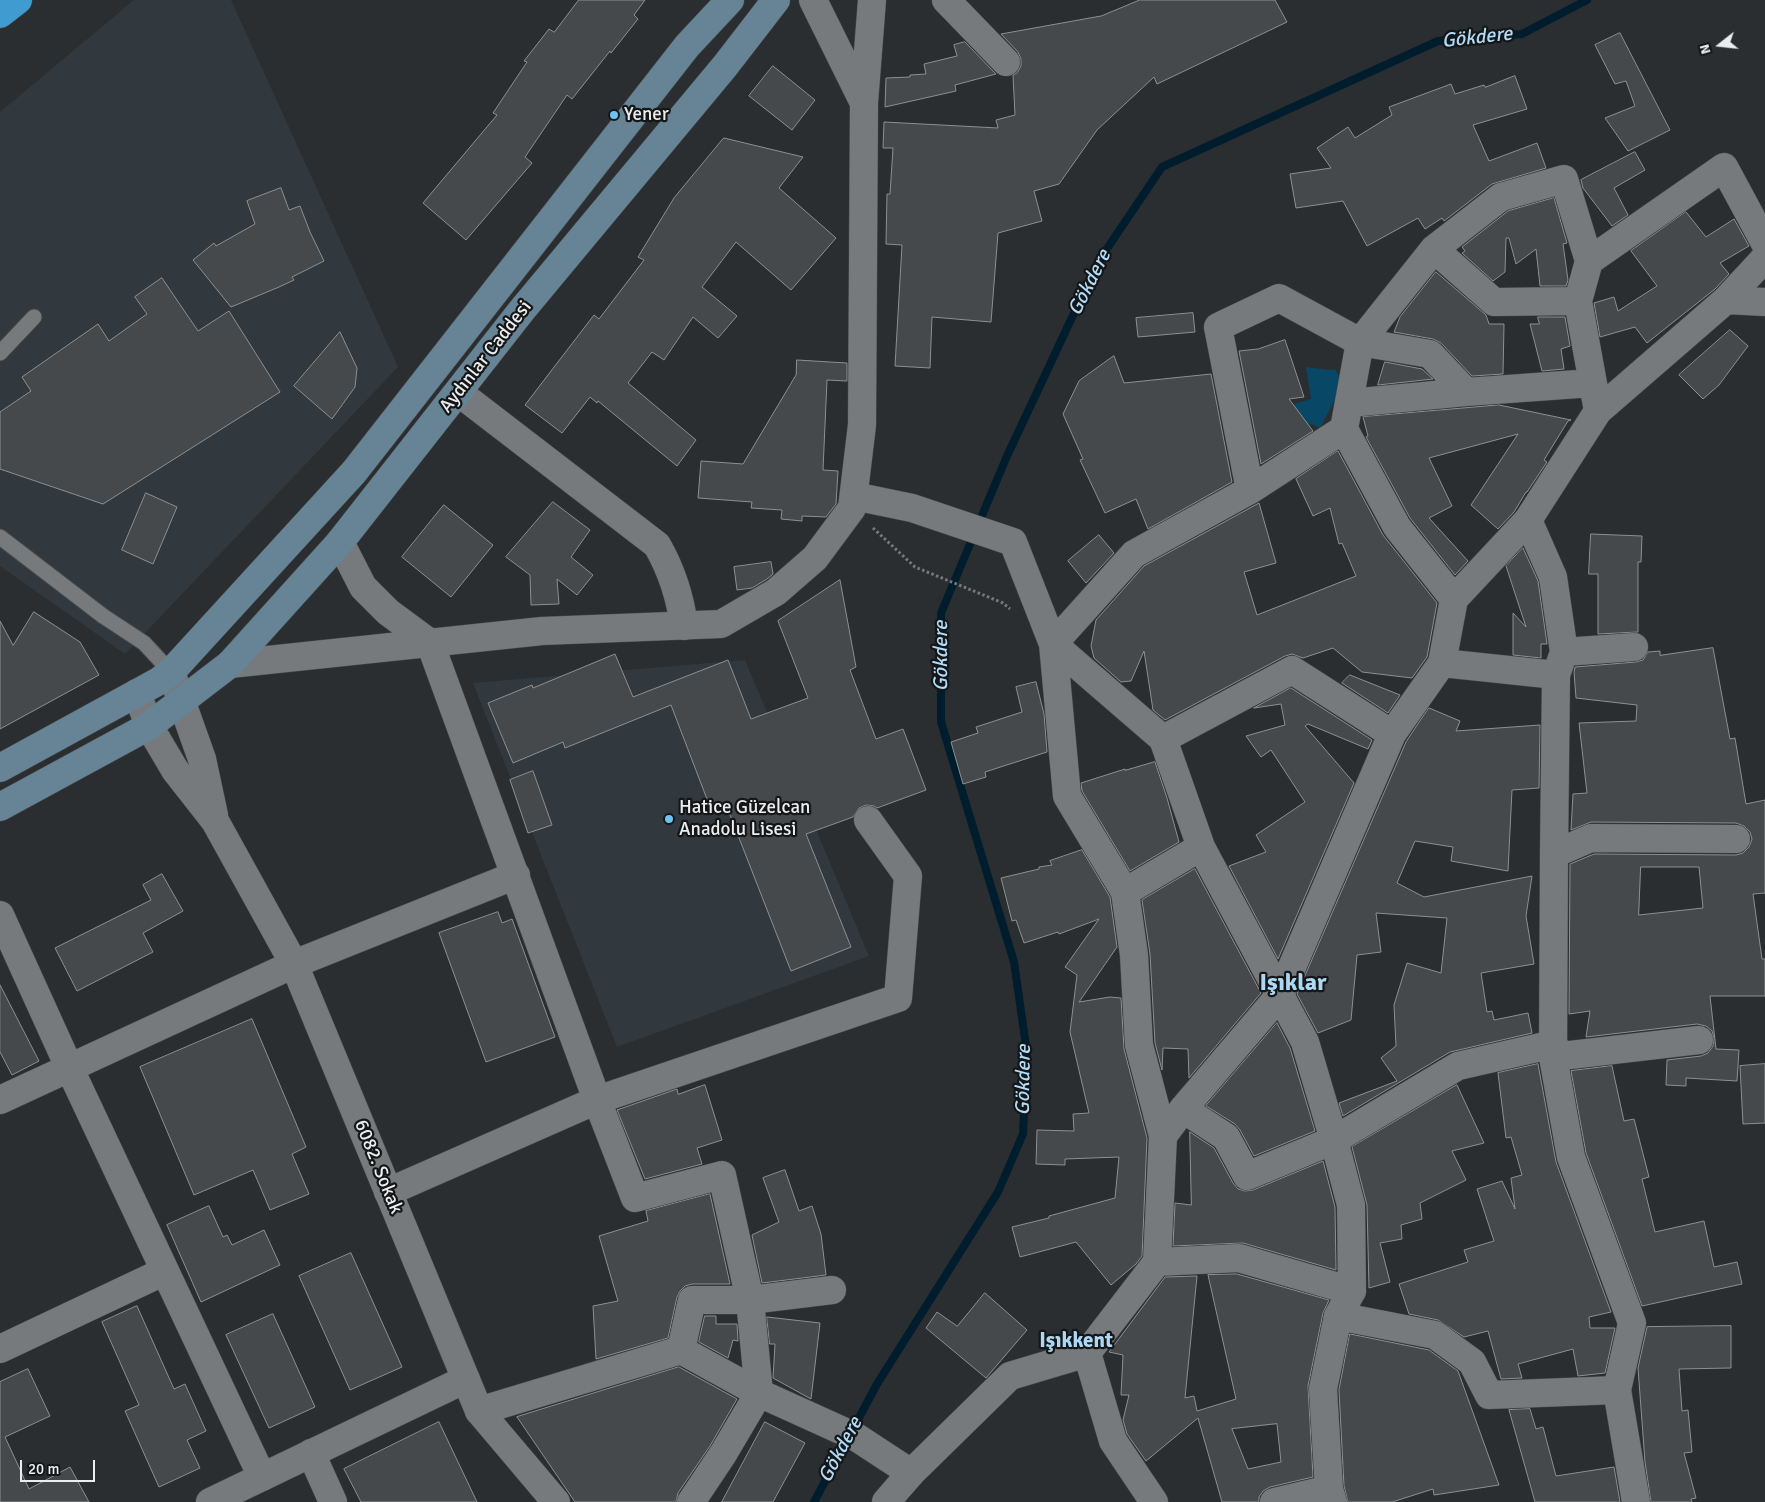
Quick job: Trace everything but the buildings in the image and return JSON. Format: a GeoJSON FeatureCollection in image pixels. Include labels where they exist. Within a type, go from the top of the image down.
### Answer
{"type":"FeatureCollection","features":[{"type":"Feature","properties":{"kind":"highway"},"geometry":{"type":"LineString","coordinates":[[0,14],[18,0]]}},
{"type":"Feature","properties":{"kind":"main road","name":"Aydınlar Caddesi"},"geometry":{"type":"LineString","coordinates":[[0,768],[137,694],[171,672],[354,472],[687,46],[730,0]]}},
{"type":"Feature","properties":{"kind":"main road","name":"Aydınlar Caddesi"},"geometry":{"type":"LineString","coordinates":[[0,807],[149,726],[230,664],[340,542],[522,310],[725,66],[776,0]]}},
{"type":"Feature","properties":{"kind":"street"},"geometry":{"type":"LineString","coordinates":[[813,0],[864,103]]}},
{"type":"Feature","properties":{"kind":"street"},"geometry":{"type":"LineString","coordinates":[[230,664],[542,631],[721,624],[776,592],[815,558],[853,502],[862,425],[864,103],[872,0]]}},
{"type":"Feature","properties":{"kind":"street"},"geometry":{"type":"LineString","coordinates":[[946,0],[1006,62]]}},
{"type":"Feature","properties":{"kind":"street"},"geometry":{"type":"LineString","coordinates":[[1589,261],[1724,167],[1765,243]]}},
{"type":"Feature","properties":{"kind":"street"},"geometry":{"type":"LineString","coordinates":[[1454,599],[1397,526],[1344,430],[1360,342],[1434,249],[1501,197],[1564,179],[1589,261],[1578,301],[1598,411]]}},
{"type":"Feature","properties":{"kind":"street"},"geometry":{"type":"LineString","coordinates":[[1434,249],[1494,302],[1578,301]]}},
{"type":"Feature","properties":{"kind":"street"},"geometry":{"type":"LineString","coordinates":[[1163,1136],[1280,995],[1392,734],[1442,663],[1454,599],[1528,520],[1598,411],[1726,300],[1765,258]]}},
{"type":"Feature","properties":{"kind":"street"},"geometry":{"type":"LineString","coordinates":[[1250,490],[1218,327],[1279,298],[1360,342],[1430,354],[1466,392]]}},
{"type":"Feature","properties":{"kind":"street"},"geometry":{"type":"LineString","coordinates":[[1726,300],[1765,302]]}},
{"type":"Feature","properties":{"kind":"street"},"geometry":{"type":"LineString","coordinates":[[1350,402],[1592,383]]}},
{"type":"Feature","properties":{"kind":"street"},"geometry":{"type":"LineString","coordinates":[[458,392],[657,545],[669,567],[678,591],[684,626]]}},
{"type":"Feature","properties":{"kind":"street"},"geometry":{"type":"LineString","coordinates":[[1053,644],[1134,554],[1250,490],[1344,430]]}},
{"type":"Feature","properties":{"kind":"street"},"geometry":{"type":"LineString","coordinates":[[853,502],[912,508],[1013,542],[1053,644],[1067,796],[1125,892],[1134,955],[1139,1045],[1163,1136],[1157,1262],[1087,1353],[1010,1376],[911,1473],[886,1502]]}},
{"type":"Feature","properties":{"kind":"street"},"geometry":{"type":"LineString","coordinates":[[1528,520],[1553,577],[1560,664],[1554,854],[1554,1050],[1571,1157],[1632,1323],[1617,1390],[1636,1502]]}},
{"type":"Feature","properties":{"kind":"street"},"geometry":{"type":"LineString","coordinates":[[340,542],[363,587],[388,612],[430,643],[597,1100],[635,1198],[722,1176],[750,1300],[759,1393],[723,1454],[691,1502]]}},
{"type":"Feature","properties":{"kind":"street"},"geometry":{"type":"LineString","coordinates":[[1053,644],[1163,739],[1201,847],[1306,1042],[1351,1205],[1352,1291],[1338,1316],[1323,1389],[1331,1495],[1274,1502]]}},
{"type":"Feature","properties":{"kind":"street"},"geometry":{"type":"LineString","coordinates":[[1442,663],[1560,664],[1634,647]]}},
{"type":"Feature","properties":{"kind":"street"},"geometry":{"type":"LineString","coordinates":[[1163,739],[1292,670],[1392,734]]}},
{"type":"Feature","properties":{"kind":"street"},"geometry":{"type":"LineString","coordinates":[[171,672],[202,759],[215,821]]}},
{"type":"Feature","properties":{"kind":"street"},"geometry":{"type":"LineString","coordinates":[[137,694],[149,726],[175,770],[215,821]]}},
{"type":"Feature","properties":{"kind":"street"},"geometry":{"type":"LineString","coordinates":[[388,1192],[597,1100],[898,998],[908,876],[868,820]]}},
{"type":"Feature","properties":{"kind":"street","name":"6082. Sokak"},"geometry":{"type":"LineString","coordinates":[[215,821],[294,964],[479,1411],[556,1502]]}},
{"type":"Feature","properties":{"kind":"street"},"geometry":{"type":"LineString","coordinates":[[1554,854],[1591,838],[1736,839]]}},
{"type":"Feature","properties":{"kind":"street"},"geometry":{"type":"LineString","coordinates":[[1125,892],[1201,847]]}},
{"type":"Feature","properties":{"kind":"street"},"geometry":{"type":"LineString","coordinates":[[0,1100],[294,964],[516,875]]}},
{"type":"Feature","properties":{"kind":"street"},"geometry":{"type":"LineString","coordinates":[[0,915],[69,1067],[262,1477]]}},
{"type":"Feature","properties":{"kind":"street"},"geometry":{"type":"LineString","coordinates":[[1183,1110],[1226,1137],[1247,1176],[1334,1140],[1458,1066],[1554,1050],[1699,1040]]}},
{"type":"Feature","properties":{"kind":"street"},"geometry":{"type":"LineString","coordinates":[[1157,1262],[1239,1258],[1352,1291]]}},
{"type":"Feature","properties":{"kind":"street"},"geometry":{"type":"LineString","coordinates":[[0,1349],[165,1271]]}},
{"type":"Feature","properties":{"kind":"street"},"geometry":{"type":"LineString","coordinates":[[681,1350],[692,1300],[750,1300],[832,1290]]}},
{"type":"Feature","properties":{"kind":"street"},"geometry":{"type":"LineString","coordinates":[[1338,1316],[1435,1335],[1472,1362],[1489,1395],[1617,1390]]}},
{"type":"Feature","properties":{"kind":"street"},"geometry":{"type":"LineString","coordinates":[[479,1411],[681,1350],[759,1393],[856,1437],[911,1473]]}},
{"type":"Feature","properties":{"kind":"street"},"geometry":{"type":"LineString","coordinates":[[1087,1353],[1113,1441],[1154,1502]]}},
{"type":"Feature","properties":{"kind":"street"},"geometry":{"type":"LineString","coordinates":[[210,1502],[466,1380]]}},
{"type":"Feature","properties":{"kind":"street"},"geometry":{"type":"LineString","coordinates":[[311,1453],[333,1502]]}},
{"type":"Feature","properties":{"kind":"lane"},"geometry":{"type":"LineString","coordinates":[[0,353],[34,317]]}},
{"type":"Feature","properties":{"kind":"lane"},"geometry":{"type":"LineString","coordinates":[[0,537],[103,616],[144,643],[171,672]]}},
{"type":"Feature","properties":{"kind":"path"},"geometry":{"type":"LineString","coordinates":[[853,502],[915,567],[1003,603]]}},
{"type":"Feature","properties":{"kind":"shaded area"},"geometry":{"type":"Polygon","coordinates":[[[134,0],[231,0],[398,367],[125,654],[0,566],[0,112],[134,0]]]}},
{"type":"Feature","properties":{"kind":"shaded area"},"geometry":{"type":"Polygon","coordinates":[[[1306,367],[1335,369],[1343,384],[1320,428],[1312,424],[1281,434],[1274,410],[1311,399],[1306,367]]]}},
{"type":"Feature","properties":{"kind":"shaded area","name":"Hatice Güzelcan Anadolu Lisesi"},"geometry":{"type":"Polygon","coordinates":[[[745,660],[869,956],[617,1047],[473,683],[745,660]]]}},
{"type":"Feature","properties":{"kind":"waterway","name":"Gökdere"},"geometry":{"type":"LineString","coordinates":[[814,1502],[877,1384],[998,1192],[1023,1134],[1027,1053],[1014,962],[941,722],[941,613],[1007,456],[1098,262],[1162,167],[1438,41],[1522,34],[1587,0]]}},
{"type":"Feature","properties":{"kind":"place","name":"Yener"},"geometry":{"type":"Point","coordinates":[614,115]}},
{"type":"Feature","properties":{"kind":"place","name":"Hatice Güzelcan Anadolu Lisesi"},"geometry":{"type":"Point","coordinates":[669,819]}},
{"type":"Feature","properties":{"kind":"district","name":"Işıklar"},"geometry":{"type":"Point","coordinates":[1293,984]}},
{"type":"Feature","properties":{"kind":"district","name":"Işıkkent"},"geometry":{"type":"Point","coordinates":[1076,1341]}}]}
